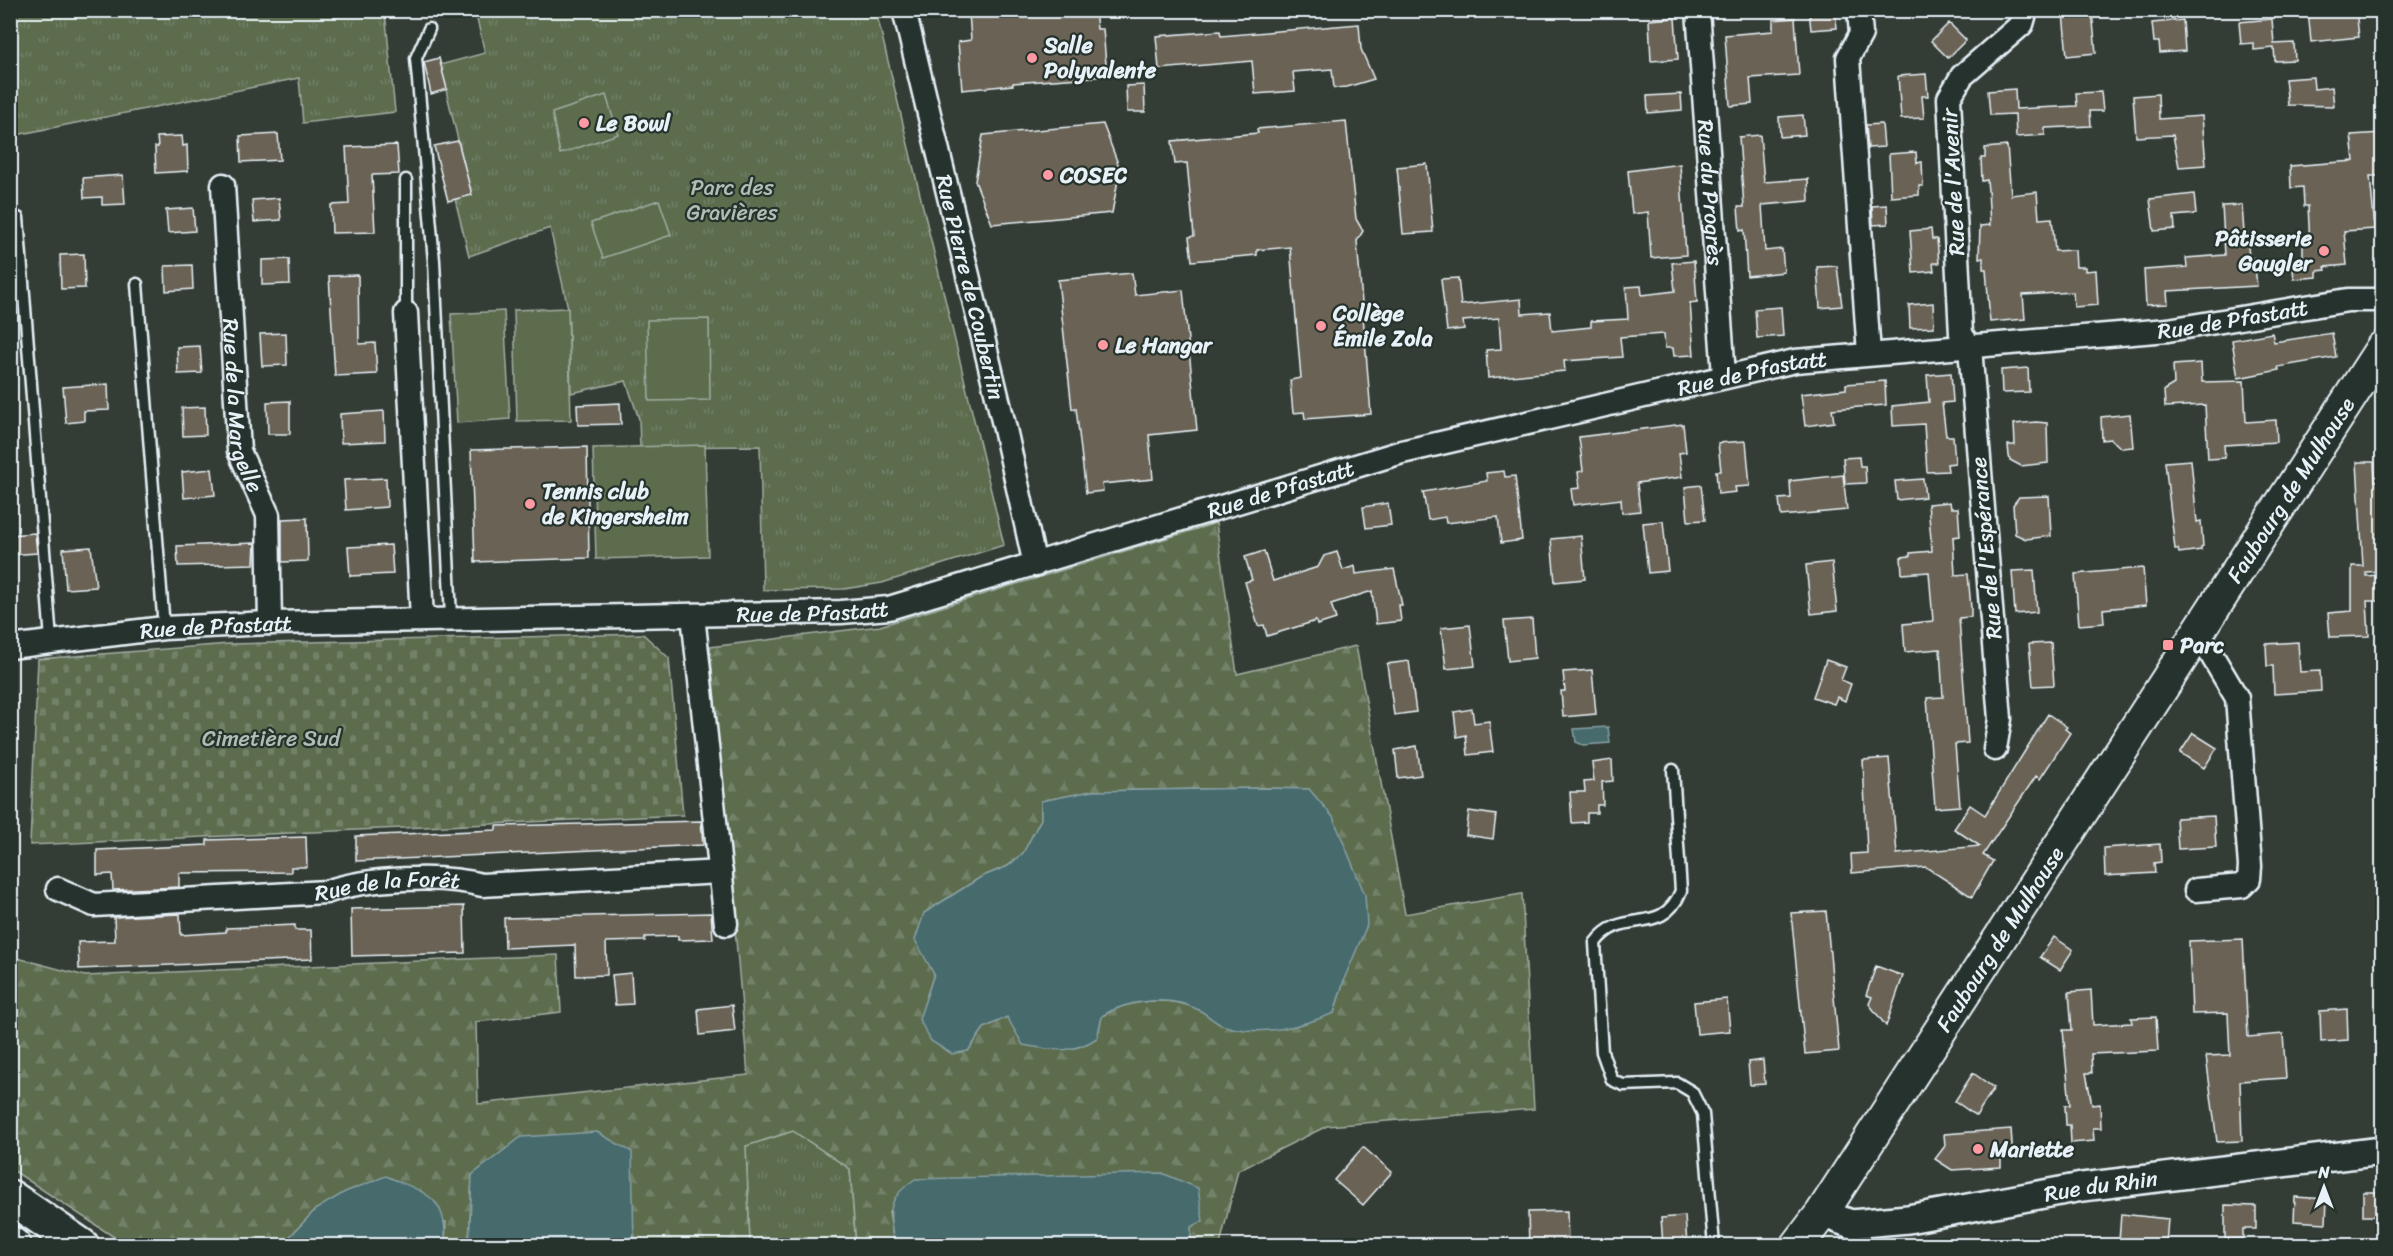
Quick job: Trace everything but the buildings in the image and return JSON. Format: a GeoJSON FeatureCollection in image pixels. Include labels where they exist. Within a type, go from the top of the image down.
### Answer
{"type":"FeatureCollection","features":[{"type":"Feature","properties":{"kind":"highway"},"geometry":{"type":"LineString","coordinates":[[10,1197],[82,1245]]}},
{"type":"Feature","properties":{"kind":"highway"},"geometry":{"type":"LineString","coordinates":[[10,1243],[14,1245]]}},
{"type":"Feature","properties":{"kind":"main road","name":"Faubourg de Mulhouse"},"geometry":{"type":"LineString","coordinates":[[1797,1245],[1822,1213],[2382,348]]}},
{"type":"Feature","properties":{"kind":"street","name":"Rue Pierre de Coubertin"},"geometry":{"type":"LineString","coordinates":[[904,10],[1005,429],[1035,565]]}},
{"type":"Feature","properties":{"kind":"street","name":"Rue du Progrès"},"geometry":{"type":"LineString","coordinates":[[1698,10],[1724,376]]}},
{"type":"Feature","properties":{"kind":"street"},"geometry":{"type":"LineString","coordinates":[[1859,10],[1861,34],[1848,58],[1869,354]]}},
{"type":"Feature","properties":{"kind":"street","name":"Rue de l'Avenir"},"geometry":{"type":"LineString","coordinates":[[1970,347],[1962,334],[1949,98],[1962,76],[2022,24],[2026,10]]}},
{"type":"Feature","properties":{"kind":"street","name":"Rue de la Margelle"},"geometry":{"type":"LineString","coordinates":[[223,185],[239,451],[268,515],[270,622]]}},
{"type":"Feature","properties":{"kind":"street","name":"Rue de Pfastatt"},"geometry":{"type":"LineString","coordinates":[[10,647],[51,640],[164,628],[270,622],[841,612],[889,608],[1402,452],[1795,361],[2168,330],[2348,300],[2382,300]]}},
{"type":"Feature","properties":{"kind":"street"},"geometry":{"type":"LineString","coordinates":[[406,313],[422,619]]}},
{"type":"Feature","properties":{"kind":"street","name":"Rue de l'Espérance"},"geometry":{"type":"LineString","coordinates":[[1970,347],[2000,719],[1995,749]]}},
{"type":"Feature","properties":{"kind":"street"},"geometry":{"type":"LineString","coordinates":[[693,615],[695,684],[726,924]]}},
{"type":"Feature","properties":{"kind":"street"},"geometry":{"type":"LineString","coordinates":[[2196,890],[2242,886],[2249,879],[2250,866],[2237,698],[2198,632]]}},
{"type":"Feature","properties":{"kind":"street","name":"Rue de la Forêt"},"geometry":{"type":"LineString","coordinates":[[58,889],[94,905],[326,892],[350,884],[436,879],[457,878],[482,885],[721,872]]}},
{"type":"Feature","properties":{"kind":"street","name":"Rue du Rhin"},"geometry":{"type":"LineString","coordinates":[[1822,1213],[1851,1224],[1908,1219],[2082,1187],[2382,1151]]}},
{"type":"Feature","properties":{"kind":"lane"},"geometry":{"type":"LineString","coordinates":[[429,29],[416,58],[434,261],[451,618]]}},
{"type":"Feature","properties":{"kind":"lane"},"geometry":{"type":"LineString","coordinates":[[406,180],[406,313]]}},
{"type":"Feature","properties":{"kind":"lane"},"geometry":{"type":"LineString","coordinates":[[18,218],[51,640]]}},
{"type":"Feature","properties":{"kind":"lane"},"geometry":{"type":"LineString","coordinates":[[137,284],[164,628]]}},
{"type":"Feature","properties":{"kind":"lane"},"geometry":{"type":"LineString","coordinates":[[1673,770],[1681,891],[1675,906],[1664,916],[1615,925],[1604,931],[1595,944],[1602,1052],[1612,1080],[1623,1084],[1677,1083],[1692,1092],[1703,1114],[1714,1245]]}},
{"type":"Feature","properties":{"kind":"green space"},"geometry":{"type":"Polygon","coordinates":[[[11,10],[385,11],[395,112],[303,123],[299,78],[11,136],[11,10]]]}},
{"type":"Feature","properties":{"kind":"green space","name":"Parc des Gravières"},"geometry":{"type":"Polygon","coordinates":[[[475,11],[876,11],[1004,545],[882,583],[844,589],[763,590],[760,446],[640,447],[639,419],[626,381],[571,393],[568,308],[550,228],[469,256],[455,199],[471,194],[440,65],[485,53],[475,11]]]}},
{"type":"Feature","properties":{"kind":"green space","name":"Le Bowl"},"geometry":{"type":"Polygon","coordinates":[[[606,95],[618,134],[560,154],[552,113],[606,95]]]}},
{"type":"Feature","properties":{"kind":"green space"},"geometry":{"type":"Polygon","coordinates":[[[659,200],[671,235],[603,258],[591,223],[659,200]]]}},
{"type":"Feature","properties":{"kind":"green space"},"geometry":{"type":"Polygon","coordinates":[[[568,308],[571,420],[517,421],[514,310],[568,308]]]}},
{"type":"Feature","properties":{"kind":"green space"},"geometry":{"type":"Polygon","coordinates":[[[504,311],[510,419],[457,423],[451,314],[504,311]]]}},
{"type":"Feature","properties":{"kind":"green space"},"geometry":{"type":"Polygon","coordinates":[[[709,319],[710,400],[649,401],[647,320],[709,319]]]}},
{"type":"Feature","properties":{"kind":"green space"},"geometry":{"type":"Polygon","coordinates":[[[705,445],[708,556],[596,559],[593,448],[705,445]]]}},
{"type":"Feature","properties":{"kind":"green space"},"geometry":{"type":"Polygon","coordinates":[[[1216,523],[1237,674],[1356,646],[1405,914],[1522,894],[1534,1109],[1327,1126],[1238,1170],[1220,1245],[1191,1245],[1191,1227],[889,1211],[894,1245],[856,1245],[850,1169],[793,1131],[746,1146],[750,1245],[634,1245],[631,1153],[472,1175],[469,1245],[445,1245],[446,1222],[316,1209],[282,1245],[126,1245],[11,1169],[10,956],[85,976],[558,955],[561,1012],[476,1022],[478,1104],[748,1075],[710,647],[880,626],[1216,523]],[[1309,789],[1092,791],[1041,801],[1041,819],[1023,853],[1008,866],[981,877],[924,913],[934,974],[926,998],[968,1051],[984,1028],[1007,1017],[1097,1038],[1102,1016],[1124,1006],[1149,1001],[1187,1005],[1201,1011],[1221,1025],[1334,1013],[1345,977],[1309,789]]]}},
{"type":"Feature","properties":{"kind":"green space","name":"Cimetière Sud"},"geometry":{"type":"Polygon","coordinates":[[[643,634],[669,658],[683,815],[30,845],[38,659],[229,644],[643,634]]]}},
{"type":"Feature","properties":{"kind":"green space"},"geometry":{"type":"Polygon","coordinates":[[[793,1131],[850,1169],[856,1245],[750,1245],[746,1146],[793,1131]]]}},
{"type":"Feature","properties":{"kind":"water"},"geometry":{"type":"Polygon","coordinates":[[[1608,727],[1610,743],[1583,745],[1576,742],[1574,729],[1608,727]]]}},
{"type":"Feature","properties":{"kind":"water"},"geometry":{"type":"Polygon","coordinates":[[[1309,789],[1333,817],[1365,895],[1367,925],[1345,977],[1334,1013],[1307,1023],[1279,1029],[1250,1031],[1222,1025],[1188,1005],[1150,1001],[1124,1006],[1102,1016],[1097,1038],[1070,1049],[1023,1045],[1007,1017],[984,1028],[968,1051],[952,1054],[931,1041],[919,1019],[934,974],[915,940],[924,913],[981,877],[1008,866],[1023,853],[1041,819],[1041,801],[1092,791],[1309,789]]]}},
{"type":"Feature","properties":{"kind":"water"},"geometry":{"type":"Polygon","coordinates":[[[597,1132],[632,1152],[634,1245],[469,1245],[472,1175],[521,1137],[597,1132]]]}},
{"type":"Feature","properties":{"kind":"water"},"geometry":{"type":"Polygon","coordinates":[[[1162,1173],[1198,1188],[1203,1221],[1191,1227],[1191,1245],[894,1245],[891,1208],[898,1194],[915,1179],[1162,1173]]]}},
{"type":"Feature","properties":{"kind":"water"},"geometry":{"type":"Polygon","coordinates":[[[386,1176],[423,1192],[438,1206],[443,1216],[445,1245],[282,1245],[316,1209],[345,1192],[386,1176]]]}},
{"type":"Feature","properties":{"kind":"place","name":"Salle Polyvalente"},"geometry":{"type":"Point","coordinates":[1032,58]}},
{"type":"Feature","properties":{"kind":"place","name":"Le Bowl"},"geometry":{"type":"Point","coordinates":[584,123]}},
{"type":"Feature","properties":{"kind":"place","name":"COSEC"},"geometry":{"type":"Point","coordinates":[1048,175]}},
{"type":"Feature","properties":{"kind":"place","name":"Pâtisserie Gaugler"},"geometry":{"type":"Point","coordinates":[2324,251]}},
{"type":"Feature","properties":{"kind":"place","name":"Collège Émile Zola"},"geometry":{"type":"Point","coordinates":[1321,326]}},
{"type":"Feature","properties":{"kind":"place","name":"Le Hangar"},"geometry":{"type":"Point","coordinates":[1103,345]}},
{"type":"Feature","properties":{"kind":"place","name":"Tennis club de Kingersheim"},"geometry":{"type":"Point","coordinates":[530,504]}},
{"type":"Feature","properties":{"kind":"place","name":"Parc"},"geometry":{"type":"Point","coordinates":[2168,645]}},
{"type":"Feature","properties":{"kind":"place","name":"Mariette"},"geometry":{"type":"Point","coordinates":[1978,1149]}}]}
